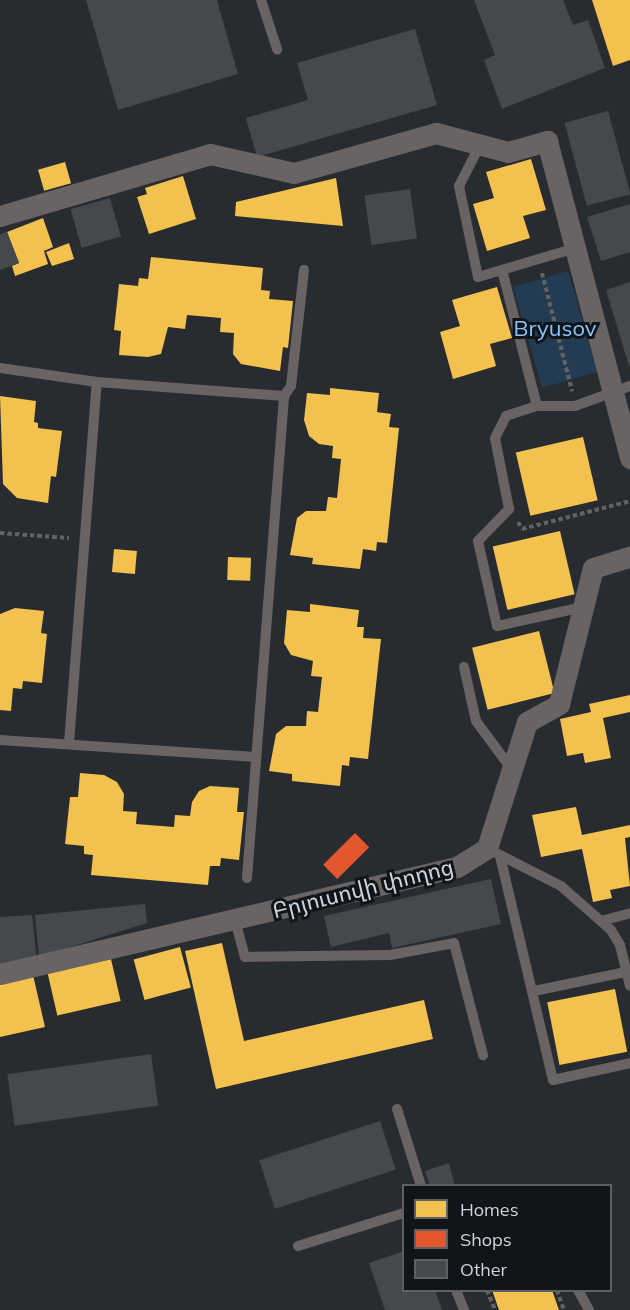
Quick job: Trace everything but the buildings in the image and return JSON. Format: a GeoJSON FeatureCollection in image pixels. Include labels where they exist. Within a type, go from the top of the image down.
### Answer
{"type":"FeatureCollection","features":[{"type":"Feature","properties":{"kind":"street"},"geometry":{"type":"LineString","coordinates":[[0,216],[210,153],[294,173],[436,133],[482,142],[508,152],[547,141],[576,248],[621,389],[630,458]]}},
{"type":"Feature","properties":{"kind":"street"},"geometry":{"type":"LineString","coordinates":[[494,852],[527,722],[559,704],[593,568],[630,557]]}},
{"type":"Feature","properties":{"kind":"street","name":"Բրյուսովի փողոց"},"geometry":{"type":"LineString","coordinates":[[0,974],[457,867],[494,852]]}},
{"type":"Feature","properties":{"kind":"lane"},"geometry":{"type":"LineString","coordinates":[[261,0],[277,49]]}},
{"type":"Feature","properties":{"kind":"lane"},"geometry":{"type":"LineString","coordinates":[[482,142],[459,186],[478,277],[576,248]]}},
{"type":"Feature","properties":{"kind":"lane"},"geometry":{"type":"LineString","coordinates":[[247,878],[284,396],[291,386],[304,270]]}},
{"type":"Feature","properties":{"kind":"lane"},"geometry":{"type":"LineString","coordinates":[[502,270],[537,406]]}},
{"type":"Feature","properties":{"kind":"lane"},"geometry":{"type":"LineString","coordinates":[[0,368],[97,382],[284,396]]}},
{"type":"Feature","properties":{"kind":"lane"},"geometry":{"type":"LineString","coordinates":[[69,743],[97,382]]}},
{"type":"Feature","properties":{"kind":"lane"},"geometry":{"type":"LineString","coordinates":[[583,607],[497,626],[478,541],[509,510],[495,438],[506,416],[537,406],[575,406],[621,389]]}},
{"type":"Feature","properties":{"kind":"lane"},"geometry":{"type":"LineString","coordinates":[[464,667],[476,721],[513,772]]}},
{"type":"Feature","properties":{"kind":"lane"},"geometry":{"type":"LineString","coordinates":[[0,740],[69,743],[256,758]]}},
{"type":"Feature","properties":{"kind":"lane"},"geometry":{"type":"LineString","coordinates":[[494,852],[561,886],[601,921],[620,945],[630,986]]}},
{"type":"Feature","properties":{"kind":"lane"},"geometry":{"type":"LineString","coordinates":[[494,852],[534,991],[553,1080],[630,1063]]}},
{"type":"Feature","properties":{"kind":"lane"},"geometry":{"type":"LineString","coordinates":[[601,921],[630,914]]}},
{"type":"Feature","properties":{"kind":"lane"},"geometry":{"type":"LineString","coordinates":[[235,920],[244,957],[390,955],[454,943],[483,1055]]}},
{"type":"Feature","properties":{"kind":"lane"},"geometry":{"type":"LineString","coordinates":[[534,991],[626,972]]}},
{"type":"Feature","properties":{"kind":"lane"},"geometry":{"type":"LineString","coordinates":[[397,1109],[421,1184]]}},
{"type":"Feature","properties":{"kind":"lane"},"geometry":{"type":"LineString","coordinates":[[298,1246],[402,1214]]}},
{"type":"Feature","properties":{"kind":"lane"},"geometry":{"type":"LineString","coordinates":[[457,1292],[464,1310]]}},
{"type":"Feature","properties":{"kind":"lane"},"geometry":{"type":"LineString","coordinates":[[579,1292],[589,1310]]}},
{"type":"Feature","properties":{"kind":"path"},"geometry":{"type":"LineString","coordinates":[[538,259],[575,406]]}},
{"type":"Feature","properties":{"kind":"path"},"geometry":{"type":"LineString","coordinates":[[509,510],[522,528],[630,501]]}},
{"type":"Feature","properties":{"kind":"path"},"geometry":{"type":"LineString","coordinates":[[0,533],[85,540]]}},
{"type":"Feature","properties":{"kind":"path"},"geometry":{"type":"LineString","coordinates":[[488,1292],[495,1310]]}},
{"type":"Feature","properties":{"kind":"path"},"geometry":{"type":"LineString","coordinates":[[558,1292],[564,1310]]}},
{"type":"Feature","properties":{"kind":"green space","name":"Bryusov"},"geometry":{"type":"Polygon","coordinates":[[[568,271],[597,372],[542,388],[513,287],[568,271]]]}}]}
